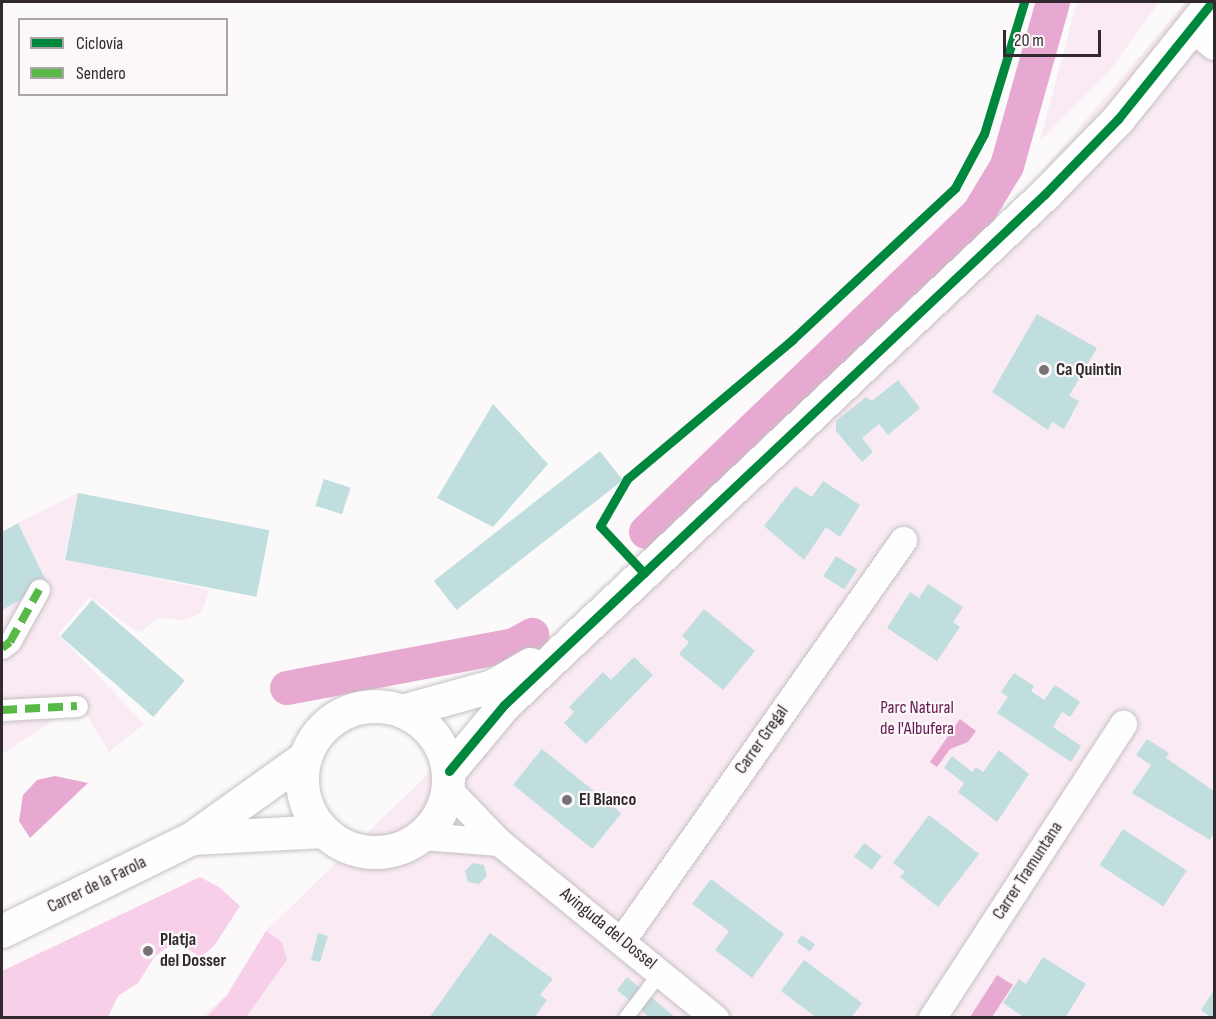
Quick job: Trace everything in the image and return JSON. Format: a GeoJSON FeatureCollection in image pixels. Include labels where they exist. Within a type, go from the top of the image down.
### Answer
{"type":"FeatureCollection","features":[{"type":"Feature","properties":{"kind":"street"},"geometry":{"type":"LineString","coordinates":[[449,780],[435,736],[402,711],[378,705],[354,709],[332,720],[316,736],[305,757],[304,796],[322,831],[340,844],[360,852],[382,853],[403,848],[422,836],[440,815],[449,780],[504,705],[1045,194],[1118,118],[1203,38],[1212,2]]}},
{"type":"Feature","properties":{"kind":"street","name":"Carrer Gregal"},"geometry":{"type":"LineString","coordinates":[[622,940],[903,540]]}},
{"type":"Feature","properties":{"kind":"street"},"geometry":{"type":"LineString","coordinates":[[2,648],[10,642],[39,590]]}},
{"type":"Feature","properties":{"kind":"street"},"geometry":{"type":"LineString","coordinates":[[402,711],[492,686],[572,642]]}},
{"type":"Feature","properties":{"kind":"street"},"geometry":{"type":"LineString","coordinates":[[2,710],[77,706]]}},
{"type":"Feature","properties":{"kind":"street","name":"Carrer Tramuntana"},"geometry":{"type":"LineString","coordinates":[[932,1017],[1123,724]]}},
{"type":"Feature","properties":{"kind":"street"},"geometry":{"type":"LineString","coordinates":[[192,838],[305,757]]}},
{"type":"Feature","properties":{"kind":"street","name":"Avinguda del Dossel"},"geometry":{"type":"LineString","coordinates":[[449,780],[499,842],[715,1017]]}},
{"type":"Feature","properties":{"kind":"street"},"geometry":{"type":"LineString","coordinates":[[192,838],[322,831]]}},
{"type":"Feature","properties":{"kind":"street"},"geometry":{"type":"LineString","coordinates":[[422,836],[499,842]]}},
{"type":"Feature","properties":{"kind":"street","name":"Carrer de la Farola"},"geometry":{"type":"LineString","coordinates":[[2,931],[192,838]]}},
{"type":"Feature","properties":{"kind":"lane"},"geometry":{"type":"LineString","coordinates":[[626,1017],[660,972]]}},
{"type":"Feature","properties":{"kind":"green space"},"geometry":{"type":"Polygon","coordinates":[[[1077,2],[1159,2],[1108,73],[1040,141],[1077,2]]]}},
{"type":"Feature","properties":{"kind":"green space","name":"Parc Natural de l'Albufera"},"geometry":{"type":"Polygon","coordinates":[[[1186,2],[1214,2],[1214,1017],[200,1018],[227,995],[266,931],[1003,217],[1186,2]]]}},
{"type":"Feature","properties":{"kind":"green space"},"geometry":{"type":"Polygon","coordinates":[[[78,493],[64,559],[209,590],[208,595],[201,613],[186,620],[157,618],[141,632],[135,631],[90,597],[58,634],[144,724],[109,752],[80,703],[2,754],[2,610],[48,585],[18,523],[78,493]]]}},
{"type":"Feature","properties":{"kind":"shaded area"},"geometry":{"type":"Polygon","coordinates":[[[960,719],[976,731],[968,742],[950,749],[937,767],[930,762],[960,719]]]}},
{"type":"Feature","properties":{"kind":"shaded area"},"geometry":{"type":"Polygon","coordinates":[[[55,776],[88,783],[30,838],[19,821],[23,795],[37,780],[55,776]]]}},
{"type":"Feature","properties":{"kind":"shaded area","name":"Platja del Dosser"},"geometry":{"type":"Polygon","coordinates":[[[200,877],[219,887],[240,906],[214,946],[201,957],[175,942],[155,956],[138,983],[118,996],[108,1017],[2,1017],[2,971],[200,877]]]}},
{"type":"Feature","properties":{"kind":"shaded area"},"geometry":{"type":"Polygon","coordinates":[[[266,931],[282,942],[287,960],[246,1017],[207,1017],[227,995],[266,931]]]}},
{"type":"Feature","properties":{"kind":"shaded area"},"geometry":{"type":"Polygon","coordinates":[[[997,975],[1013,985],[992,1017],[970,1017],[997,975]]]}},
{"type":"Feature","properties":{"kind":"building","name":"Ca Quintin"},"geometry":{"type":"Polygon","coordinates":[[[1037,314],[1097,348],[1069,396],[1079,401],[1064,429],[1052,422],[1048,430],[992,392],[1037,314]]]}},
{"type":"Feature","properties":{"kind":"building"},"geometry":{"type":"Polygon","coordinates":[[[898,380],[920,408],[888,435],[879,424],[862,438],[873,452],[862,462],[836,431],[836,421],[866,397],[872,401],[898,380]]]}},
{"type":"Feature","properties":{"kind":"building"},"geometry":{"type":"Polygon","coordinates":[[[493,404],[548,464],[493,527],[437,498],[493,404]]]}},
{"type":"Feature","properties":{"kind":"building"},"geometry":{"type":"Polygon","coordinates":[[[600,451],[623,480],[457,610],[434,581],[600,451]]]}},
{"type":"Feature","properties":{"kind":"building"},"geometry":{"type":"Polygon","coordinates":[[[324,479],[351,488],[342,514],[315,506],[324,479]]]}},
{"type":"Feature","properties":{"kind":"building"},"geometry":{"type":"Polygon","coordinates":[[[823,481],[860,505],[840,537],[826,527],[804,560],[764,526],[795,486],[812,497],[823,481]]]}},
{"type":"Feature","properties":{"kind":"building"},"geometry":{"type":"Polygon","coordinates":[[[78,493],[269,530],[256,597],[65,560],[78,493]]]}},
{"type":"Feature","properties":{"kind":"building"},"geometry":{"type":"Polygon","coordinates":[[[18,523],[48,585],[2,610],[2,532],[18,523]]]}},
{"type":"Feature","properties":{"kind":"building"},"geometry":{"type":"Polygon","coordinates":[[[836,556],[857,569],[844,590],[823,576],[836,556]]]}},
{"type":"Feature","properties":{"kind":"building"},"geometry":{"type":"Polygon","coordinates":[[[928,584],[963,607],[953,622],[960,627],[937,661],[887,628],[910,592],[919,598],[928,584]]]}},
{"type":"Feature","properties":{"kind":"building"},"geometry":{"type":"Polygon","coordinates":[[[92,600],[185,681],[153,717],[61,636],[92,600]]]}},
{"type":"Feature","properties":{"kind":"building"},"geometry":{"type":"Polygon","coordinates":[[[704,609],[755,651],[723,690],[679,654],[689,642],[682,636],[704,609]]]}},
{"type":"Feature","properties":{"kind":"building"},"geometry":{"type":"Polygon","coordinates":[[[634,657],[653,675],[586,744],[564,723],[574,712],[569,707],[603,672],[611,680],[634,657]]]}},
{"type":"Feature","properties":{"kind":"building"},"geometry":{"type":"Polygon","coordinates":[[[1014,673],[1034,686],[1031,691],[1044,700],[1055,685],[1080,702],[1070,717],[1062,712],[1053,727],[1081,746],[1071,762],[997,713],[1008,697],[1001,692],[1014,673]]]}},
{"type":"Feature","properties":{"kind":"building"},"geometry":{"type":"Polygon","coordinates":[[[1147,739],[1169,753],[1166,758],[1214,791],[1214,833],[1210,840],[1132,793],[1151,765],[1136,755],[1147,739]]]}},
{"type":"Feature","properties":{"kind":"building","name":"El Blanco"},"geometry":{"type":"Polygon","coordinates":[[[542,749],[621,813],[592,849],[513,785],[542,749]]]}},
{"type":"Feature","properties":{"kind":"building"},"geometry":{"type":"Polygon","coordinates":[[[999,750],[1029,774],[997,822],[958,792],[964,783],[944,768],[952,756],[972,772],[976,767],[983,772],[999,750]]]}},
{"type":"Feature","properties":{"kind":"building"},"geometry":{"type":"Polygon","coordinates":[[[929,815],[979,854],[938,907],[900,877],[905,872],[893,863],[929,815]]]}},
{"type":"Feature","properties":{"kind":"building"},"geometry":{"type":"Polygon","coordinates":[[[1123,829],[1187,870],[1163,906],[1100,865],[1123,829]]]}},
{"type":"Feature","properties":{"kind":"building"},"geometry":{"type":"Polygon","coordinates":[[[864,843],[882,856],[872,870],[854,857],[864,843]]]}},
{"type":"Feature","properties":{"kind":"building"},"geometry":{"type":"Polygon","coordinates":[[[473,863],[484,865],[487,876],[479,884],[468,882],[465,871],[473,863]]]}},
{"type":"Feature","properties":{"kind":"building"},"geometry":{"type":"Polygon","coordinates":[[[711,879],[784,934],[752,978],[715,950],[729,931],[692,904],[711,879]]]}},
{"type":"Feature","properties":{"kind":"building"},"geometry":{"type":"Polygon","coordinates":[[[318,933],[328,936],[320,962],[311,960],[318,933]]]}},
{"type":"Feature","properties":{"kind":"building"},"geometry":{"type":"Polygon","coordinates":[[[490,933],[553,979],[540,995],[547,1000],[534,1018],[429,1018],[490,933]]]}},
{"type":"Feature","properties":{"kind":"building"},"geometry":{"type":"Polygon","coordinates":[[[802,935],[815,944],[810,952],[797,942],[802,935]]]}},
{"type":"Feature","properties":{"kind":"building"},"geometry":{"type":"Polygon","coordinates":[[[1043,957],[1086,984],[1065,1018],[1025,1018],[1003,1003],[1019,979],[1026,984],[1043,957]]]}},
{"type":"Feature","properties":{"kind":"building"},"geometry":{"type":"Polygon","coordinates":[[[804,960],[862,1003],[851,1018],[817,1018],[781,991],[804,960]]]}},
{"type":"Feature","properties":{"kind":"building"},"geometry":{"type":"Polygon","coordinates":[[[627,977],[676,1018],[650,1018],[617,990],[627,977]]]}},
{"type":"Feature","properties":{"kind":"building"},"geometry":{"type":"Polygon","coordinates":[[[1214,990],[1214,1018],[1212,1018],[1201,1010],[1214,990]]]}},
{"type":"Feature","properties":{"kind":"waterway"},"geometry":{"type":"LineString","coordinates":[[646,532],[978,214],[1007,166],[1053,2]]}},
{"type":"Feature","properties":{"kind":"waterway"},"geometry":{"type":"LineString","coordinates":[[287,688],[514,645],[532,635]]}},
{"type":"Feature","properties":{"kind":"marked path"},"geometry":{"type":"LineString","coordinates":[[2,648],[10,642],[39,590]]}},
{"type":"Feature","properties":{"kind":"marked path"},"geometry":{"type":"LineString","coordinates":[[2,710],[77,706]]}},
{"type":"Feature","properties":{"kind":"cycle path"},"geometry":{"type":"LineString","coordinates":[[644,573],[600,526],[627,479],[792,340],[955,188],[984,134],[1024,2]]}},
{"type":"Feature","properties":{"kind":"cycle path"},"geometry":{"type":"LineString","coordinates":[[449,771],[504,705],[1045,194],[1118,119],[1212,2]]}},
{"type":"Feature","properties":{"kind":"place","name":"Ca Quintin"},"geometry":{"type":"Point","coordinates":[1044,370]}},
{"type":"Feature","properties":{"kind":"place","name":"El Blanco"},"geometry":{"type":"Point","coordinates":[567,800]}},
{"type":"Feature","properties":{"kind":"place","name":"Platja del Dosser"},"geometry":{"type":"Point","coordinates":[148,951]}}]}
